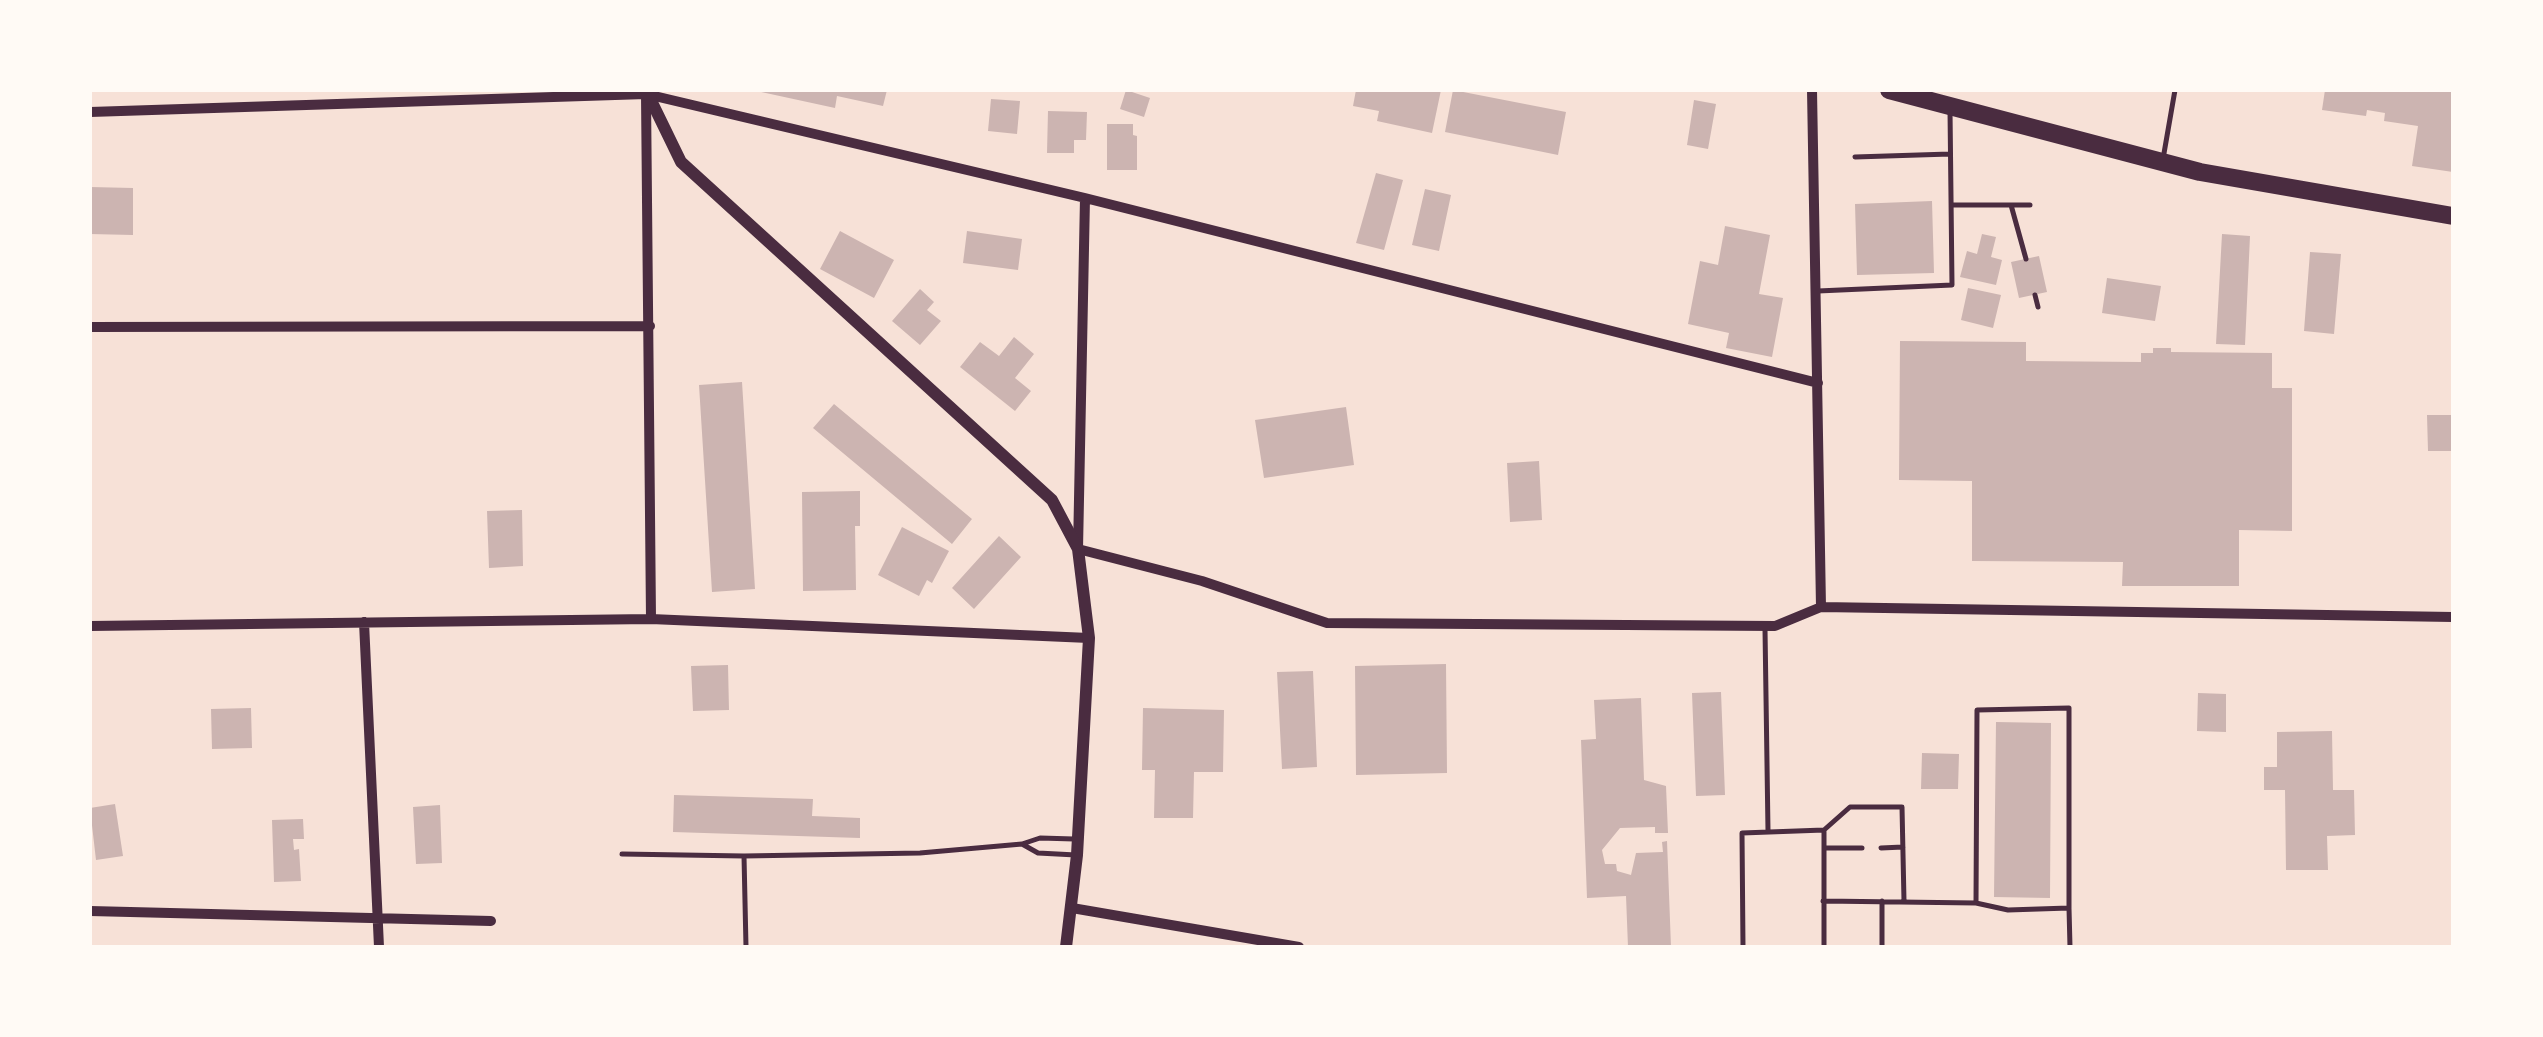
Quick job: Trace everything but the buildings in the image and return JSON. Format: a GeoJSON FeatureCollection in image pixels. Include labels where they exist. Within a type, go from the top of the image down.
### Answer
{"type":"FeatureCollection","features":[{"type":"Feature","properties":{"kind":"main road"},"geometry":{"type":"LineString","coordinates":[[1890,90],[2200,172],[2453,216]]}},
{"type":"Feature","properties":{"kind":"street"},"geometry":{"type":"LineString","coordinates":[[1812,90],[1821,607]]}},
{"type":"Feature","properties":{"kind":"street"},"geometry":{"type":"LineString","coordinates":[[90,112],[646,92],[1818,383]]}},
{"type":"Feature","properties":{"kind":"street"},"geometry":{"type":"LineString","coordinates":[[646,92],[651,618]]}},
{"type":"Feature","properties":{"kind":"street"},"geometry":{"type":"LineString","coordinates":[[646,92],[681,162],[1052,500],[1078,549],[1202,581],[1327,623],[1775,626],[1821,607],[2453,617]]}},
{"type":"Feature","properties":{"kind":"street"},"geometry":{"type":"LineString","coordinates":[[1066,947],[1072,908],[1089,638],[1078,549],[1085,198]]}},
{"type":"Feature","properties":{"kind":"street"},"geometry":{"type":"LineString","coordinates":[[90,327],[650,326]]}},
{"type":"Feature","properties":{"kind":"street"},"geometry":{"type":"LineString","coordinates":[[90,626],[651,618],[1089,638]]}},
{"type":"Feature","properties":{"kind":"street"},"geometry":{"type":"LineString","coordinates":[[364,622],[379,947]]}},
{"type":"Feature","properties":{"kind":"street"},"geometry":{"type":"LineString","coordinates":[[1072,908],[1299,947]]}},
{"type":"Feature","properties":{"kind":"street"},"geometry":{"type":"LineString","coordinates":[[90,911],[491,921]]}},
{"type":"Feature","properties":{"kind":"lane"},"geometry":{"type":"LineString","coordinates":[[2162,162],[2175,90]]}},
{"type":"Feature","properties":{"kind":"lane"},"geometry":{"type":"LineString","coordinates":[[1818,291],[1952,286],[1950,106]]}},
{"type":"Feature","properties":{"kind":"lane"},"geometry":{"type":"LineString","coordinates":[[1854,157],[1950,154]]}},
{"type":"Feature","properties":{"kind":"lane"},"geometry":{"type":"LineString","coordinates":[[1952,204],[2030,205]]}},
{"type":"Feature","properties":{"kind":"lane"},"geometry":{"type":"LineString","coordinates":[[2011,205],[2026,259]]}},
{"type":"Feature","properties":{"kind":"lane"},"geometry":{"type":"LineString","coordinates":[[2035,295],[2038,306]]}},
{"type":"Feature","properties":{"kind":"lane"},"geometry":{"type":"LineString","coordinates":[[1764,626],[1768,832]]}},
{"type":"Feature","properties":{"kind":"lane"},"geometry":{"type":"LineString","coordinates":[[1976,904],[1978,710],[2070,708],[2070,947]]}},
{"type":"Feature","properties":{"kind":"lane"},"geometry":{"type":"LineString","coordinates":[[1742,947],[1742,833],[1824,830],[1850,807],[1902,807],[1904,901]]}},
{"type":"Feature","properties":{"kind":"lane"},"geometry":{"type":"LineString","coordinates":[[1824,830],[1824,947]]}},
{"type":"Feature","properties":{"kind":"lane"},"geometry":{"type":"LineString","coordinates":[[622,854],[920,853],[1022,844],[1040,838],[1077,839]]}},
{"type":"Feature","properties":{"kind":"lane"},"geometry":{"type":"LineString","coordinates":[[1022,844],[1038,853],[1076,854]]}},
{"type":"Feature","properties":{"kind":"lane"},"geometry":{"type":"LineString","coordinates":[[1824,848],[1862,848]]}},
{"type":"Feature","properties":{"kind":"lane"},"geometry":{"type":"LineString","coordinates":[[1881,848],[1902,848]]}},
{"type":"Feature","properties":{"kind":"lane"},"geometry":{"type":"LineString","coordinates":[[744,856],[746,947]]}},
{"type":"Feature","properties":{"kind":"lane"},"geometry":{"type":"LineString","coordinates":[[1823,901],[1976,904],[2008,910],[2069,908]]}},
{"type":"Feature","properties":{"kind":"lane"},"geometry":{"type":"LineString","coordinates":[[1882,901],[1882,947]]}}]}
